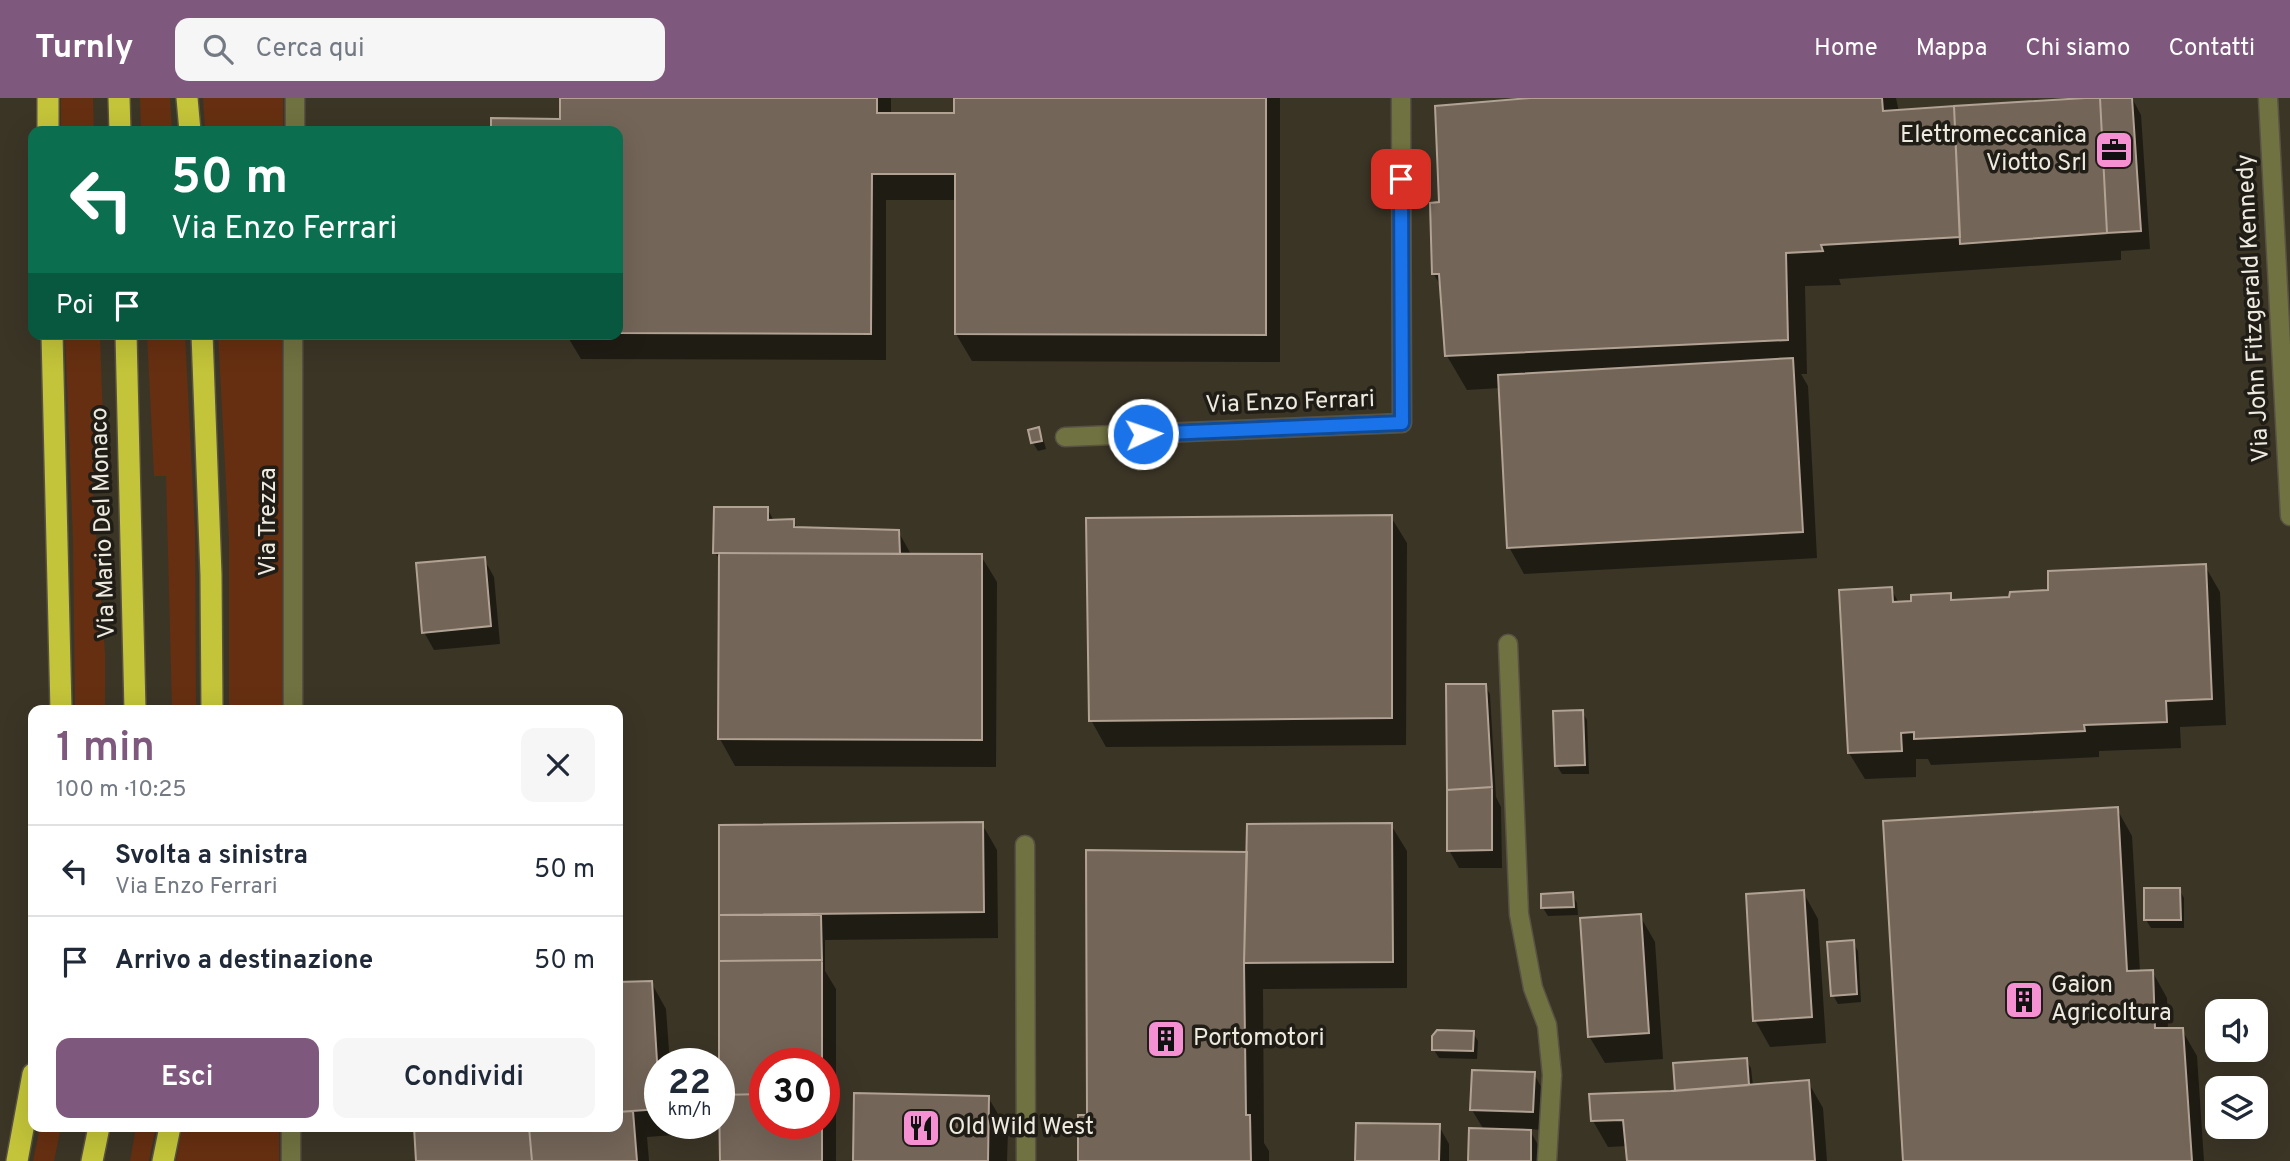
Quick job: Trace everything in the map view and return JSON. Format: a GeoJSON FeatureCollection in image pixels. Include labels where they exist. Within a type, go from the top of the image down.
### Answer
{"type":"FeatureCollection","features":[{"type":"Feature","properties":{"kind":"highway"},"geometry":{"type":"LineString","coordinates":[[48,98],[48,126]]}},
{"type":"Feature","properties":{"kind":"highway"},"geometry":{"type":"LineString","coordinates":[[119,98],[120,126]]}},
{"type":"Feature","properties":{"kind":"highway"},"geometry":{"type":"LineString","coordinates":[[187,98],[190,126]]}},
{"type":"Feature","properties":{"kind":"highway"},"geometry":{"type":"LineString","coordinates":[[52,340],[61,705]]}},
{"type":"Feature","properties":{"kind":"highway","name":"Via Mario Del Monaco"},"geometry":{"type":"LineString","coordinates":[[125,340],[135,705]]}},
{"type":"Feature","properties":{"kind":"highway"},"geometry":{"type":"LineString","coordinates":[[202,340],[211,575],[212,705]]}},
{"type":"Feature","properties":{"kind":"highway"},"geometry":{"type":"LineString","coordinates":[[17,1161],[28,1101]]}},
{"type":"Feature","properties":{"kind":"highway"},"geometry":{"type":"LineString","coordinates":[[92,1161],[98,1132]]}},
{"type":"Feature","properties":{"kind":"highway"},"geometry":{"type":"LineString","coordinates":[[163,1161],[169,1132]]}},
{"type":"Feature","properties":{"kind":"street"},"geometry":{"type":"LineString","coordinates":[[295,98],[295,126]]}},
{"type":"Feature","properties":{"kind":"street","name":"Via Enzo Ferrari"},"geometry":{"type":"LineString","coordinates":[[1065,437],[1402,423],[1401,98]]}},
{"type":"Feature","properties":{"kind":"street","name":"Via John Fitzgerald Kennedy"},"geometry":{"type":"LineString","coordinates":[[2268,98],[2290,516]]}},
{"type":"Feature","properties":{"kind":"street","name":"Via Trezza"},"geometry":{"type":"LineString","coordinates":[[293,340],[293,705]]}},
{"type":"Feature","properties":{"kind":"street"},"geometry":{"type":"LineString","coordinates":[[1508,644],[1519,914],[1533,988],[1547,1025],[1552,1075],[1547,1161]]}},
{"type":"Feature","properties":{"kind":"street"},"geometry":{"type":"LineString","coordinates":[[1025,845],[1026,1161]]}},
{"type":"Feature","properties":{"kind":"street"},"geometry":{"type":"LineString","coordinates":[[291,1132],[291,1161]]}},
{"type":"Feature","properties":{"kind":"shaded area"},"geometry":{"type":"Polygon","coordinates":[[[61,98],[93,98],[94,126],[61,126],[61,98]]]}},
{"type":"Feature","properties":{"kind":"shaded area"},"geometry":{"type":"Polygon","coordinates":[[[140,98],[170,98],[172,126],[141,126],[140,98]]]}},
{"type":"Feature","properties":{"kind":"shaded area"},"geometry":{"type":"Polygon","coordinates":[[[203,98],[283,98],[283,126],[205,126],[203,98]]]}},
{"type":"Feature","properties":{"kind":"shaded area"},"geometry":{"type":"Polygon","coordinates":[[[65,340],[100,340],[105,478],[92,479],[105,653],[105,705],[75,705],[73,540],[65,340]]]}},
{"type":"Feature","properties":{"kind":"shaded area"},"geometry":{"type":"Polygon","coordinates":[[[147,340],[185,340],[195,532],[196,705],[172,705],[166,476],[154,476],[147,340]]]}},
{"type":"Feature","properties":{"kind":"shaded area"},"geometry":{"type":"Polygon","coordinates":[[[218,340],[282,340],[282,705],[229,705],[229,540],[218,340]]]}},
{"type":"Feature","properties":{"kind":"shaded area"},"geometry":{"type":"Polygon","coordinates":[[[39,1132],[60,1132],[54,1161],[33,1161],[39,1132]]]}},
{"type":"Feature","properties":{"kind":"shaded area"},"geometry":{"type":"Polygon","coordinates":[[[135,1132],[155,1132],[149,1161],[130,1161],[135,1132]]]}},
{"type":"Feature","properties":{"kind":"shaded area"},"geometry":{"type":"Polygon","coordinates":[[[181,1132],[279,1132],[279,1161],[176,1161],[181,1132]]]}},
{"type":"Feature","properties":{"kind":"building"},"geometry":{"type":"Polygon","coordinates":[[[560,98],[877,98],[877,113],[954,113],[954,98],[1266,98],[1266,335],[955,334],[955,174],[872,174],[871,334],[623,333],[623,126],[491,126],[491,118],[560,119],[560,98]]]}},
{"type":"Feature","properties":{"kind":"building"},"geometry":{"type":"Polygon","coordinates":[[[1530,98],[1882,98],[1883,111],[1954,106],[1960,237],[1821,245],[1823,251],[1786,253],[1788,340],[1445,356],[1439,274],[1432,274],[1430,203],[1439,202],[1435,106],[1530,98]]]}},
{"type":"Feature","properties":{"kind":"building"},"geometry":{"type":"Polygon","coordinates":[[[2100,98],[2107,233],[1960,244],[1954,106],[2100,98]]]}},
{"type":"Feature","properties":{"kind":"building"},"geometry":{"type":"Polygon","coordinates":[[[2100,98],[2132,98],[2141,231],[2107,233],[2100,98]]]}},
{"type":"Feature","properties":{"kind":"building"},"geometry":{"type":"Polygon","coordinates":[[[1793,358],[1803,532],[1507,548],[1498,375],[1793,358]]]}},
{"type":"Feature","properties":{"kind":"building"},"geometry":{"type":"Polygon","coordinates":[[[1039,427],[1042,441],[1031,443],[1028,430],[1039,427]]]}},
{"type":"Feature","properties":{"kind":"building"},"geometry":{"type":"Polygon","coordinates":[[[714,507],[768,507],[768,520],[794,519],[794,527],[899,530],[900,554],[713,553],[714,507]]]}},
{"type":"Feature","properties":{"kind":"building"},"geometry":{"type":"Polygon","coordinates":[[[1392,515],[1392,718],[1089,721],[1086,518],[1392,515]]]}},
{"type":"Feature","properties":{"kind":"building"},"geometry":{"type":"Polygon","coordinates":[[[719,553],[982,554],[982,740],[718,739],[719,553]]]}},
{"type":"Feature","properties":{"kind":"building"},"geometry":{"type":"Polygon","coordinates":[[[485,557],[491,626],[422,633],[416,563],[485,557]]]}},
{"type":"Feature","properties":{"kind":"building"},"geometry":{"type":"Polygon","coordinates":[[[2206,564],[2212,699],[2166,701],[2167,722],[2084,725],[2085,731],[1914,739],[1914,732],[1901,733],[1902,751],[1848,753],[1839,590],[1892,587],[1893,602],[1911,601],[1911,595],[1951,593],[1951,600],[2009,597],[2010,592],[2048,590],[2048,571],[2206,564]]]}},
{"type":"Feature","properties":{"kind":"building"},"geometry":{"type":"Polygon","coordinates":[[[1446,684],[1486,684],[1492,787],[1447,790],[1446,684]]]}},
{"type":"Feature","properties":{"kind":"building"},"geometry":{"type":"Polygon","coordinates":[[[1583,710],[1585,765],[1555,766],[1553,711],[1583,710]]]}},
{"type":"Feature","properties":{"kind":"building"},"geometry":{"type":"Polygon","coordinates":[[[1492,787],[1492,850],[1447,851],[1447,790],[1492,787]]]}},
{"type":"Feature","properties":{"kind":"building","name":"Gaion Agricoltura"},"geometry":{"type":"Polygon","coordinates":[[[2118,807],[2127,971],[2153,970],[2155,1028],[2183,1028],[2192,1161],[1903,1161],[1883,821],[2118,807]]]}},
{"type":"Feature","properties":{"kind":"building"},"geometry":{"type":"Polygon","coordinates":[[[983,822],[984,912],[719,915],[719,825],[983,822]]]}},
{"type":"Feature","properties":{"kind":"building"},"geometry":{"type":"Polygon","coordinates":[[[1392,823],[1393,962],[1244,963],[1247,824],[1392,823]]]}},
{"type":"Feature","properties":{"kind":"building","name":"Portomotori"},"geometry":{"type":"Polygon","coordinates":[[[1086,850],[1247,852],[1244,963],[1246,1115],[1250,1115],[1251,1161],[1078,1161],[1078,1115],[1087,1115],[1086,850]]]}},
{"type":"Feature","properties":{"kind":"building"},"geometry":{"type":"Polygon","coordinates":[[[2144,888],[2180,888],[2181,920],[2144,920],[2144,888]]]}},
{"type":"Feature","properties":{"kind":"building"},"geometry":{"type":"Polygon","coordinates":[[[1804,890],[1812,1017],[1753,1021],[1746,894],[1804,890]]]}},
{"type":"Feature","properties":{"kind":"building"},"geometry":{"type":"Polygon","coordinates":[[[1573,892],[1574,907],[1541,908],[1541,894],[1573,892]]]}},
{"type":"Feature","properties":{"kind":"building"},"geometry":{"type":"Polygon","coordinates":[[[1641,914],[1649,1033],[1588,1037],[1580,918],[1641,914]]]}},
{"type":"Feature","properties":{"kind":"building"},"geometry":{"type":"Polygon","coordinates":[[[719,915],[821,915],[822,960],[719,961],[719,915]]]}},
{"type":"Feature","properties":{"kind":"building"},"geometry":{"type":"Polygon","coordinates":[[[1854,940],[1857,994],[1831,996],[1827,942],[1854,940]]]}},
{"type":"Feature","properties":{"kind":"building"},"geometry":{"type":"Polygon","coordinates":[[[822,960],[822,1048],[749,1048],[749,1094],[735,1095],[735,1048],[719,1048],[719,961],[822,960]]]}},
{"type":"Feature","properties":{"kind":"building"},"geometry":{"type":"Polygon","coordinates":[[[652,981],[656,1048],[644,1048],[644,1110],[623,1112],[623,982],[652,981]]]}},
{"type":"Feature","properties":{"kind":"building"},"geometry":{"type":"Polygon","coordinates":[[[1437,1030],[1474,1031],[1473,1051],[1432,1050],[1432,1036],[1437,1030]]]}},
{"type":"Feature","properties":{"kind":"building"},"geometry":{"type":"Polygon","coordinates":[[[1747,1058],[1749,1085],[1675,1091],[1673,1063],[1747,1058]]]}},
{"type":"Feature","properties":{"kind":"building"},"geometry":{"type":"Polygon","coordinates":[[[1472,1070],[1535,1072],[1533,1112],[1470,1110],[1472,1070]]]}},
{"type":"Feature","properties":{"kind":"building"},"geometry":{"type":"Polygon","coordinates":[[[1809,1080],[1815,1161],[1627,1161],[1623,1120],[1591,1121],[1589,1094],[1671,1091],[1809,1080]]]}},
{"type":"Feature","properties":{"kind":"building","name":"Old Wild West"},"geometry":{"type":"Polygon","coordinates":[[[854,1093],[989,1096],[988,1161],[853,1161],[854,1093]]]}},
{"type":"Feature","properties":{"kind":"building"},"geometry":{"type":"Polygon","coordinates":[[[749,1094],[749,1139],[822,1139],[822,1161],[720,1161],[720,1139],[735,1139],[735,1095],[749,1094]]]}},
{"type":"Feature","properties":{"kind":"building"},"geometry":{"type":"Polygon","coordinates":[[[633,1111],[637,1161],[532,1161],[529,1132],[623,1132],[623,1112],[633,1111]]]}},
{"type":"Feature","properties":{"kind":"building"},"geometry":{"type":"Polygon","coordinates":[[[1356,1123],[1440,1124],[1439,1161],[1355,1161],[1356,1123]]]}},
{"type":"Feature","properties":{"kind":"building"},"geometry":{"type":"Polygon","coordinates":[[[1469,1128],[1531,1130],[1531,1161],[1468,1161],[1469,1128]]]}},
{"type":"Feature","properties":{"kind":"building"},"geometry":{"type":"Polygon","coordinates":[[[414,1132],[529,1132],[532,1161],[416,1161],[414,1132]]]}},
{"type":"Feature","properties":{"kind":"place","name":"Elettromeccanica Viotto Srl"},"geometry":{"type":"Point","coordinates":[2114,150]}},
{"type":"Feature","properties":{"kind":"place","name":"Gaion Agricoltura"},"geometry":{"type":"Point","coordinates":[2024,1000]}},
{"type":"Feature","properties":{"kind":"place","name":"Portomotori"},"geometry":{"type":"Point","coordinates":[1166,1039]}},
{"type":"Feature","properties":{"kind":"place","name":"Old Wild West"},"geometry":{"type":"Point","coordinates":[921,1128]}},
{"type":"Feature","properties":{"kind":"route"},"geometry":{"type":"LineString","coordinates":[[1143,434],[1402,423],[1401,179]]}}]}
